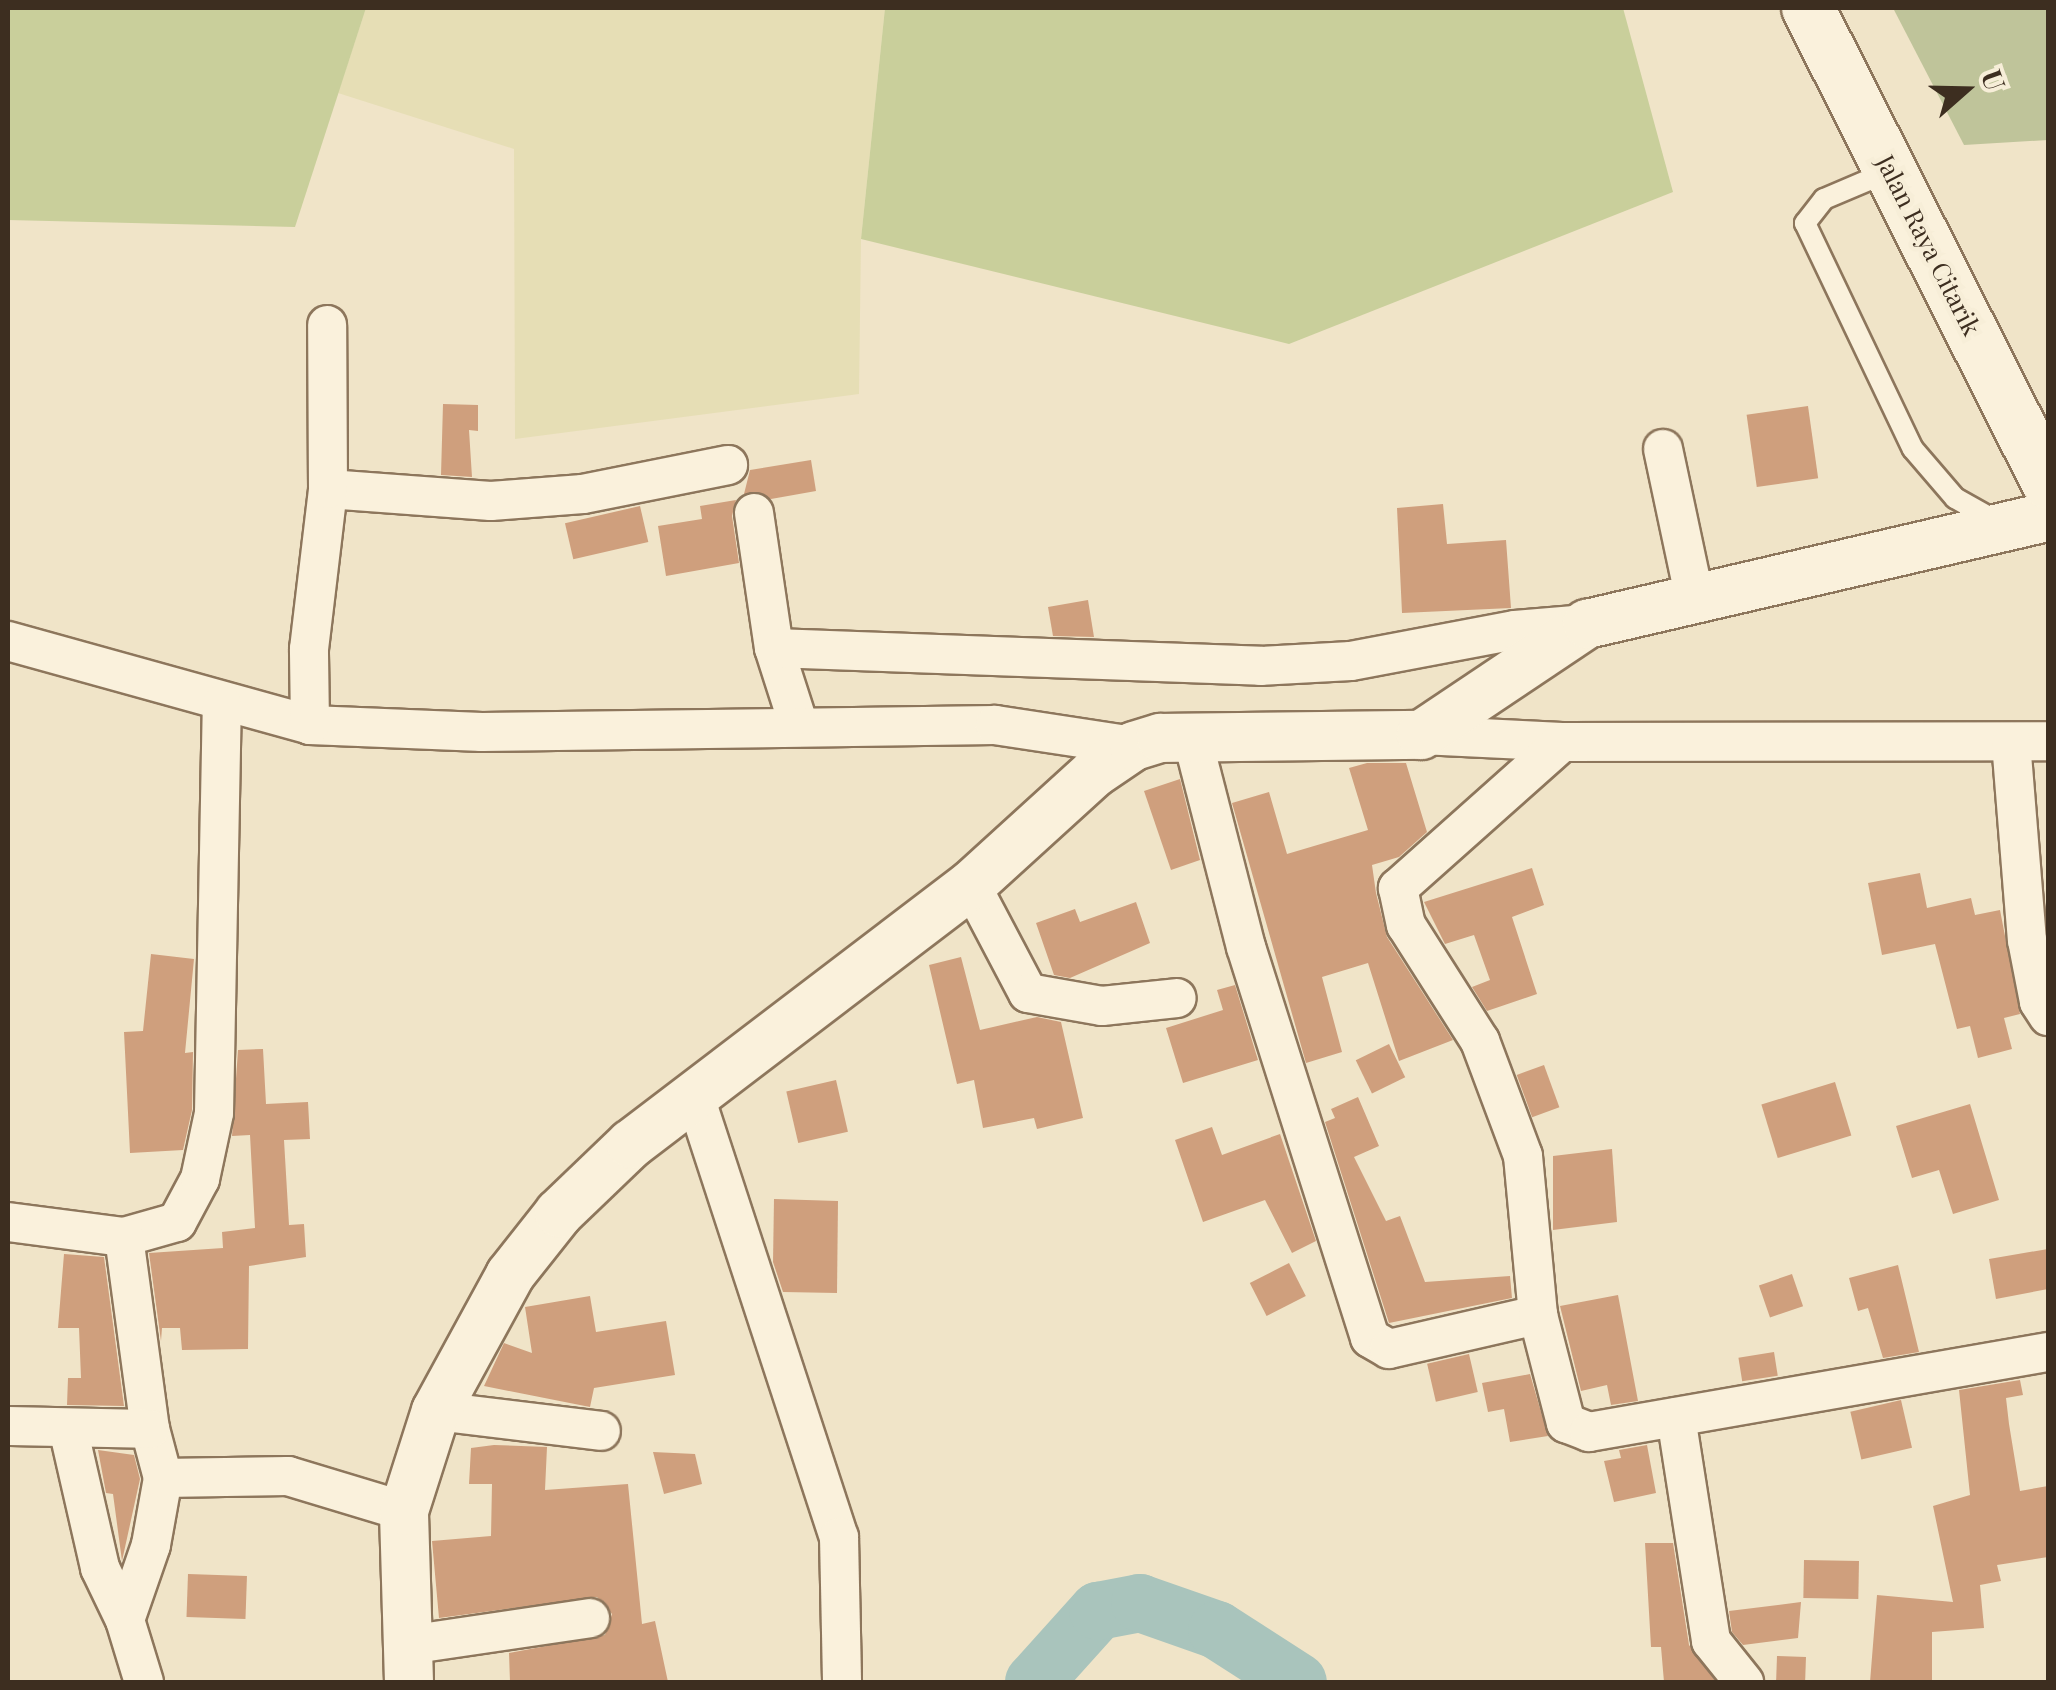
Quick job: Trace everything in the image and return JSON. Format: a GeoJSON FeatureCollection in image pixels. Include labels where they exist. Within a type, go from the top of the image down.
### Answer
{"type":"FeatureCollection","features":[{"type":"Feature","properties":{"kind":"main road","name":"Jalan Raya Citarik"},"geometry":{"type":"LineString","coordinates":[[1808,8],[2048,483]]}},
{"type":"Feature","properties":{"kind":"street"},"geometry":{"type":"LineString","coordinates":[[310,712],[309,649],[328,489],[327,325]]}},
{"type":"Feature","properties":{"kind":"street"},"geometry":{"type":"LineString","coordinates":[[1663,449],[1694,595]]}},
{"type":"Feature","properties":{"kind":"street"},"geometry":{"type":"LineString","coordinates":[[328,489],[491,502],[583,494],[728,464]]}},
{"type":"Feature","properties":{"kind":"street"},"geometry":{"type":"LineString","coordinates":[[754,513],[788,689]]}},
{"type":"Feature","properties":{"kind":"street"},"geometry":{"type":"LineString","coordinates":[[8,641],[222,704],[482,732],[788,689],[1351,660],[1587,624],[1694,595],[2026,521]]}},
{"type":"Feature","properties":{"kind":"street"},"geometry":{"type":"LineString","coordinates":[[1422,734],[1540,651],[1587,624]]}},
{"type":"Feature","properties":{"kind":"street"},"geometry":{"type":"LineString","coordinates":[[788,689],[1134,746],[1192,738],[1422,734],[1562,742],[2030,741],[2026,940],[2039,1002],[2048,1016]]}},
{"type":"Feature","properties":{"kind":"street"},"geometry":{"type":"LineString","coordinates":[[8,1222],[124,1237],[177,1222],[200,1179],[214,1113],[222,704]]}},
{"type":"Feature","properties":{"kind":"street"},"geometry":{"type":"LineString","coordinates":[[1192,738],[1246,946],[1370,1338],[1389,1349],[1538,1315]]}},
{"type":"Feature","properties":{"kind":"street"},"geometry":{"type":"LineString","coordinates":[[1562,742],[1398,888],[1406,925],[1480,1041],[1523,1156],[1538,1315],[1562,1415],[1571,1429],[1676,1417],[2048,1352]]}},
{"type":"Feature","properties":{"kind":"street"},"geometry":{"type":"LineString","coordinates":[[590,1618],[409,1664],[404,1511],[436,1411],[510,1274],[559,1213],[631,1144],[971,886],[1094,772],[1134,746]]}},
{"type":"Feature","properties":{"kind":"street"},"geometry":{"type":"LineString","coordinates":[[971,886],[1028,993],[1102,1006],[1177,998]]}},
{"type":"Feature","properties":{"kind":"street"},"geometry":{"type":"LineString","coordinates":[[695,1097],[839,1537],[842,1682]]}},
{"type":"Feature","properties":{"kind":"street"},"geometry":{"type":"LineString","coordinates":[[124,1237],[150,1429],[163,1478],[151,1545],[125,1620]]}},
{"type":"Feature","properties":{"kind":"street"},"geometry":{"type":"LineString","coordinates":[[436,1411],[601,1431]]}},
{"type":"Feature","properties":{"kind":"street"},"geometry":{"type":"LineString","coordinates":[[1676,1417],[1711,1640],[1744,1682]]}},
{"type":"Feature","properties":{"kind":"street"},"geometry":{"type":"LineString","coordinates":[[8,1426],[150,1429]]}},
{"type":"Feature","properties":{"kind":"street"},"geometry":{"type":"LineString","coordinates":[[68,1428],[100,1568],[125,1620],[144,1682]]}},
{"type":"Feature","properties":{"kind":"street"},"geometry":{"type":"LineString","coordinates":[[163,1478],[288,1476],[404,1511]]}},
{"type":"Feature","properties":{"kind":"lane"},"geometry":{"type":"LineString","coordinates":[[1892,170],[1824,199],[1808,211],[1805,223],[1912,449],[1955,498],[2026,521]]}},
{"type":"Feature","properties":{"kind":"shaded area"},"geometry":{"type":"Polygon","coordinates":[[[366,8],[885,8],[861,239],[859,394],[515,439],[514,149],[338,93],[366,8]]]}},
{"type":"Feature","properties":{"kind":"green space"},"geometry":{"type":"Polygon","coordinates":[[[8,8],[366,8],[295,227],[8,220],[8,8]]]}},
{"type":"Feature","properties":{"kind":"green space"},"geometry":{"type":"Polygon","coordinates":[[[885,8],[1623,8],[1673,192],[1289,344],[861,239],[885,8]]]}},
{"type":"Feature","properties":{"kind":"green space"},"geometry":{"type":"Polygon","coordinates":[[[1893,8],[2048,8],[2048,140],[1964,145],[1893,8]]]}},
{"type":"Feature","properties":{"kind":"building"},"geometry":{"type":"Polygon","coordinates":[[[443,404],[478,405],[478,431],[469,430],[472,477],[441,475],[443,404]]]}},
{"type":"Feature","properties":{"kind":"building"},"geometry":{"type":"Polygon","coordinates":[[[1808,406],[1818,478],[1757,487],[1747,415],[1808,406]]]}},
{"type":"Feature","properties":{"kind":"building"},"geometry":{"type":"Polygon","coordinates":[[[811,460],[816,491],[771,499],[744,494],[750,470],[811,460]]]}},
{"type":"Feature","properties":{"kind":"building"},"geometry":{"type":"Polygon","coordinates":[[[736,500],[732,516],[739,563],[666,576],[658,526],[702,519],[700,506],[736,500]]]}},
{"type":"Feature","properties":{"kind":"building"},"geometry":{"type":"Polygon","coordinates":[[[1443,504],[1447,544],[1506,540],[1511,608],[1402,613],[1397,508],[1443,504]]]}},
{"type":"Feature","properties":{"kind":"building"},"geometry":{"type":"Polygon","coordinates":[[[640,506],[648,542],[573,559],[565,523],[640,506]]]}},
{"type":"Feature","properties":{"kind":"building"},"geometry":{"type":"Polygon","coordinates":[[[1088,600],[1094,637],[1053,636],[1048,607],[1088,600]]]}},
{"type":"Feature","properties":{"kind":"building"},"geometry":{"type":"Polygon","coordinates":[[[1367,763],[1406,763],[1427,832],[1399,857],[1372,865],[1376,893],[1387,937],[1453,1040],[1399,1061],[1368,963],[1322,977],[1342,1052],[1306,1063],[1232,803],[1269,792],[1287,854],[1368,830],[1349,768],[1367,763]]]}},
{"type":"Feature","properties":{"kind":"building"},"geometry":{"type":"Polygon","coordinates":[[[1180,779],[1200,860],[1171,870],[1144,791],[1180,779]]]}},
{"type":"Feature","properties":{"kind":"building"},"geometry":{"type":"Polygon","coordinates":[[[1532,868],[1544,905],[1512,917],[1537,994],[1487,1011],[1472,987],[1490,980],[1474,935],[1445,944],[1424,902],[1532,868]]]}},
{"type":"Feature","properties":{"kind":"building"},"geometry":{"type":"Polygon","coordinates":[[[1920,873],[1927,908],[1971,898],[1975,915],[2000,910],[2020,1014],[2004,1018],[2012,1049],[1978,1058],[1970,1026],[1957,1029],[1935,944],[1882,955],[1868,883],[1920,873]]]}},
{"type":"Feature","properties":{"kind":"building"},"geometry":{"type":"Polygon","coordinates":[[[1136,902],[1150,943],[1070,978],[1054,975],[1036,923],[1075,909],[1080,922],[1136,902]]]}},
{"type":"Feature","properties":{"kind":"building"},"geometry":{"type":"Polygon","coordinates":[[[151,954],[194,959],[185,1053],[193,1052],[192,1110],[183,1150],[130,1153],[124,1032],[143,1031],[151,954]]]}},
{"type":"Feature","properties":{"kind":"building"},"geometry":{"type":"Polygon","coordinates":[[[961,957],[980,1030],[1037,1017],[1061,1022],[1083,1118],[1037,1129],[1034,1118],[983,1128],[974,1080],[957,1084],[929,965],[961,957]]]}},
{"type":"Feature","properties":{"kind":"building"},"geometry":{"type":"Polygon","coordinates":[[[1235,985],[1258,1060],[1183,1083],[1166,1028],[1223,1010],[1217,990],[1235,985]]]}},
{"type":"Feature","properties":{"kind":"building"},"geometry":{"type":"Polygon","coordinates":[[[1389,1044],[1405,1077],[1372,1093],[1356,1060],[1389,1044]]]}},
{"type":"Feature","properties":{"kind":"building"},"geometry":{"type":"Polygon","coordinates":[[[263,1049],[266,1104],[308,1102],[310,1139],[284,1140],[289,1225],[304,1224],[306,1257],[249,1266],[248,1349],[182,1350],[180,1328],[162,1328],[161,1341],[149,1253],[223,1248],[222,1232],[255,1228],[250,1135],[232,1136],[238,1050],[263,1049]]]}},
{"type":"Feature","properties":{"kind":"building"},"geometry":{"type":"Polygon","coordinates":[[[1544,1065],[1559,1107],[1532,1117],[1517,1075],[1544,1065]]]}},
{"type":"Feature","properties":{"kind":"building"},"geometry":{"type":"Polygon","coordinates":[[[836,1080],[848,1132],[798,1143],[786,1091],[836,1080]]]}},
{"type":"Feature","properties":{"kind":"building"},"geometry":{"type":"Polygon","coordinates":[[[1835,1082],[1851,1136],[1778,1158],[1761,1105],[1835,1082]]]}},
{"type":"Feature","properties":{"kind":"building"},"geometry":{"type":"Polygon","coordinates":[[[1358,1097],[1379,1146],[1354,1157],[1386,1221],[1400,1216],[1425,1282],[1510,1276],[1512,1298],[1389,1323],[1325,1122],[1335,1118],[1331,1109],[1358,1097]]]}},
{"type":"Feature","properties":{"kind":"building"},"geometry":{"type":"Polygon","coordinates":[[[1970,1104],[1999,1200],[1953,1214],[1939,1170],[1912,1178],[1896,1126],[1970,1104]]]}},
{"type":"Feature","properties":{"kind":"building"},"geometry":{"type":"Polygon","coordinates":[[[1212,1127],[1222,1155],[1280,1134],[1316,1241],[1292,1253],[1265,1200],[1203,1222],[1175,1140],[1212,1127]]]}},
{"type":"Feature","properties":{"kind":"building"},"geometry":{"type":"Polygon","coordinates":[[[1612,1149],[1617,1222],[1553,1230],[1553,1156],[1612,1149]]]}},
{"type":"Feature","properties":{"kind":"building"},"geometry":{"type":"Polygon","coordinates":[[[774,1199],[838,1201],[837,1293],[783,1292],[773,1262],[774,1199]]]}},
{"type":"Feature","properties":{"kind":"building"},"geometry":{"type":"Polygon","coordinates":[[[2048,1249],[2048,1289],[1996,1299],[1989,1259],[2048,1249]]]}},
{"type":"Feature","properties":{"kind":"building"},"geometry":{"type":"Polygon","coordinates":[[[64,1254],[104,1257],[124,1406],[67,1405],[68,1378],[81,1378],[79,1328],[58,1328],[64,1254]]]}},
{"type":"Feature","properties":{"kind":"building"},"geometry":{"type":"Polygon","coordinates":[[[1289,1263],[1306,1296],[1267,1316],[1250,1283],[1289,1263]]]}},
{"type":"Feature","properties":{"kind":"building"},"geometry":{"type":"Polygon","coordinates":[[[1898,1265],[1919,1352],[1883,1358],[1868,1308],[1858,1311],[1849,1278],[1898,1265]]]}},
{"type":"Feature","properties":{"kind":"building"},"geometry":{"type":"Polygon","coordinates":[[[1792,1274],[1803,1306],[1770,1318],[1759,1285],[1792,1274]]]}},
{"type":"Feature","properties":{"kind":"building"},"geometry":{"type":"Polygon","coordinates":[[[1618,1295],[1638,1401],[1611,1405],[1607,1385],[1581,1391],[1560,1306],[1618,1295]]]}},
{"type":"Feature","properties":{"kind":"building"},"geometry":{"type":"Polygon","coordinates":[[[590,1296],[596,1332],[666,1321],[675,1375],[594,1388],[590,1407],[484,1386],[504,1343],[532,1353],[525,1307],[590,1296]]]}},
{"type":"Feature","properties":{"kind":"building"},"geometry":{"type":"Polygon","coordinates":[[[1774,1352],[1778,1376],[1742,1381],[1738,1358],[1774,1352]]]}},
{"type":"Feature","properties":{"kind":"building"},"geometry":{"type":"Polygon","coordinates":[[[1469,1354],[1478,1392],[1436,1402],[1427,1364],[1469,1354]]]}},
{"type":"Feature","properties":{"kind":"building"},"geometry":{"type":"Polygon","coordinates":[[[1530,1374],[1548,1436],[1510,1442],[1504,1409],[1488,1412],[1482,1383],[1530,1374]]]}},
{"type":"Feature","properties":{"kind":"building"},"geometry":{"type":"Polygon","coordinates":[[[2020,1380],[2023,1395],[2006,1398],[2009,1424],[2020,1491],[2048,1486],[2048,1557],[1997,1565],[2001,1581],[1980,1585],[1984,1628],[1932,1632],[1932,1682],[1870,1682],[1877,1595],[1953,1602],[1933,1506],[1970,1495],[1959,1390],[2020,1380]]]}},
{"type":"Feature","properties":{"kind":"building"},"geometry":{"type":"Polygon","coordinates":[[[1901,1400],[1912,1448],[1861,1459],[1850,1412],[1901,1400]]]}},
{"type":"Feature","properties":{"kind":"building"},"geometry":{"type":"Polygon","coordinates":[[[1647,1445],[1656,1493],[1614,1502],[1604,1461],[1621,1458],[1619,1450],[1647,1445]]]}},
{"type":"Feature","properties":{"kind":"building"},"geometry":{"type":"Polygon","coordinates":[[[547,1447],[545,1490],[628,1484],[642,1624],[655,1621],[668,1682],[510,1682],[509,1653],[605,1635],[612,1614],[597,1597],[439,1618],[432,1541],[491,1536],[492,1484],[469,1484],[471,1448],[547,1447]]]}},
{"type":"Feature","properties":{"kind":"building"},"geometry":{"type":"Polygon","coordinates":[[[98,1450],[134,1455],[140,1479],[122,1561],[113,1494],[106,1493],[98,1450]]]}},
{"type":"Feature","properties":{"kind":"building"},"geometry":{"type":"Polygon","coordinates":[[[653,1452],[695,1454],[702,1484],[664,1494],[653,1452]]]}},
{"type":"Feature","properties":{"kind":"building"},"geometry":{"type":"Polygon","coordinates":[[[1645,1543],[1673,1543],[1689,1645],[1716,1682],[1664,1682],[1661,1647],[1651,1647],[1645,1543]]]}},
{"type":"Feature","properties":{"kind":"building"},"geometry":{"type":"Polygon","coordinates":[[[1804,1560],[1859,1561],[1858,1599],[1803,1598],[1804,1560]]]}},
{"type":"Feature","properties":{"kind":"building"},"geometry":{"type":"Polygon","coordinates":[[[188,1574],[247,1576],[245,1619],[186,1617],[188,1574]]]}},
{"type":"Feature","properties":{"kind":"building"},"geometry":{"type":"Polygon","coordinates":[[[1801,1602],[1798,1638],[1743,1645],[1732,1632],[1729,1611],[1801,1602]]]}},
{"type":"Feature","properties":{"kind":"building"},"geometry":{"type":"Polygon","coordinates":[[[1777,1656],[1806,1657],[1805,1682],[1776,1682],[1777,1656]]]}},
{"type":"Feature","properties":{"kind":"waterway"},"geometry":{"type":"LineString","coordinates":[[1034,1682],[1098,1611],[1140,1603],[1217,1630],[1298,1682]]}}]}
